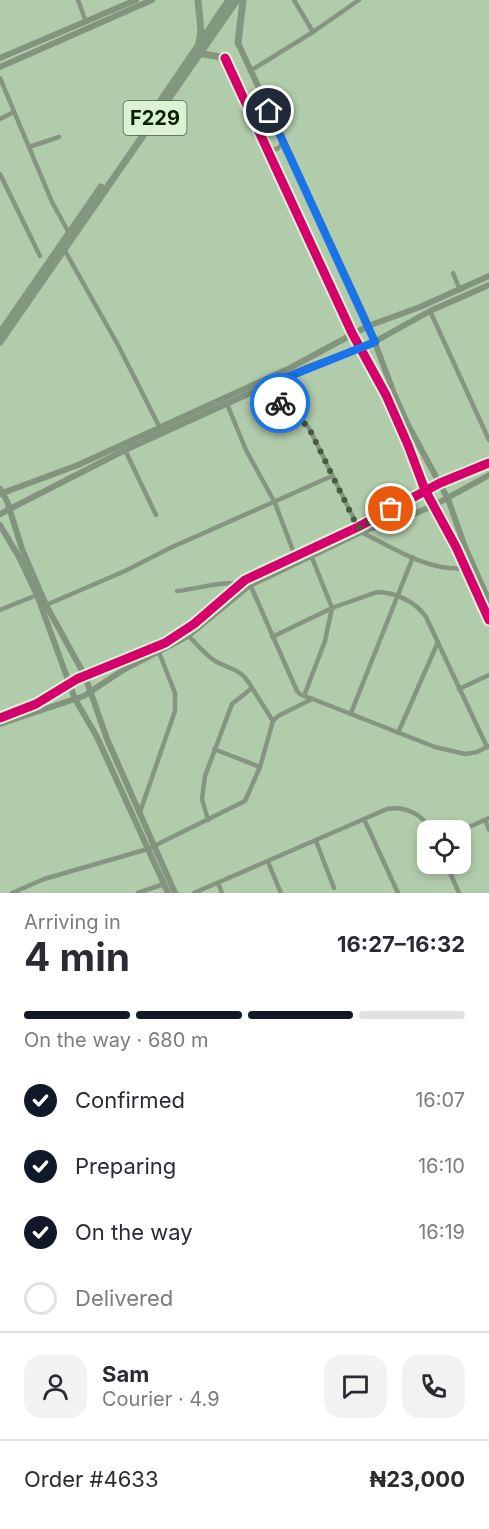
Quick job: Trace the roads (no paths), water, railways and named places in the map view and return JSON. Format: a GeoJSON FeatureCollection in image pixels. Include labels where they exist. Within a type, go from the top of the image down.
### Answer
{"type":"FeatureCollection","features":[{"type":"Feature","properties":{"kind":"main road"},"geometry":{"type":"LineString","coordinates":[[198,0],[201,31],[199,49],[225,58]]}},
{"type":"Feature","properties":{"kind":"main road","name":"F229"},"geometry":{"type":"LineString","coordinates":[[0,342],[199,49],[229,0]]}},
{"type":"Feature","properties":{"kind":"main road","name":"F229"},"geometry":{"type":"LineString","coordinates":[[0,333],[199,49],[237,0]]}},
{"type":"Feature","properties":{"kind":"main road"},"geometry":{"type":"LineString","coordinates":[[238,43],[243,0]]}},
{"type":"Feature","properties":{"kind":"street"},"geometry":{"type":"LineString","coordinates":[[78,0],[86,22]]}},
{"type":"Feature","properties":{"kind":"street"},"geometry":{"type":"LineString","coordinates":[[0,58],[136,0]]}},
{"type":"Feature","properties":{"kind":"street"},"geometry":{"type":"LineString","coordinates":[[0,68],[152,0]]}},
{"type":"Feature","properties":{"kind":"street"},"geometry":{"type":"LineString","coordinates":[[294,0],[313,32]]}},
{"type":"Feature","properties":{"kind":"street"},"geometry":{"type":"LineString","coordinates":[[250,71],[359,0]]}},
{"type":"Feature","properties":{"kind":"street"},"geometry":{"type":"LineString","coordinates":[[238,43],[368,326],[399,406],[448,499],[465,547],[489,601]]}},
{"type":"Feature","properties":{"kind":"street"},"geometry":{"type":"LineString","coordinates":[[225,58],[360,350],[386,395],[425,490],[466,568],[489,620]]}},
{"type":"Feature","properties":{"kind":"street"},"geometry":{"type":"LineString","coordinates":[[0,78],[52,202],[69,233]]}},
{"type":"Feature","properties":{"kind":"street"},"geometry":{"type":"LineString","coordinates":[[0,119],[14,112]]}},
{"type":"Feature","properties":{"kind":"street"},"geometry":{"type":"LineString","coordinates":[[262,139],[269,132],[278,131]]}},
{"type":"Feature","properties":{"kind":"street"},"geometry":{"type":"LineString","coordinates":[[29,147],[59,137]]}},
{"type":"Feature","properties":{"kind":"street"},"geometry":{"type":"LineString","coordinates":[[267,150],[277,149],[283,143]]}},
{"type":"Feature","properties":{"kind":"street"},"geometry":{"type":"LineString","coordinates":[[0,174],[40,256]]}},
{"type":"Feature","properties":{"kind":"street"},"geometry":{"type":"LineString","coordinates":[[64,249],[118,345],[160,428]]}},
{"type":"Feature","properties":{"kind":"street"},"geometry":{"type":"LineString","coordinates":[[453,273],[460,290]]}},
{"type":"Feature","properties":{"kind":"street"},"geometry":{"type":"LineString","coordinates":[[168,893],[140,812],[107,739],[86,676],[46,605],[22,549],[11,510],[1,492],[29,485],[78,465],[290,368],[352,333],[489,276]]}},
{"type":"Feature","properties":{"kind":"street"},"geometry":{"type":"LineString","coordinates":[[0,514],[125,450],[310,366],[360,350],[430,311],[489,285]]}},
{"type":"Feature","properties":{"kind":"street"},"geometry":{"type":"LineString","coordinates":[[430,311],[489,440]]}},
{"type":"Feature","properties":{"kind":"street"},"geometry":{"type":"LineString","coordinates":[[270,384],[283,409],[303,421],[309,428],[359,530],[413,557],[451,570],[466,568]]}},
{"type":"Feature","properties":{"kind":"street"},"geometry":{"type":"LineString","coordinates":[[227,404],[246,450],[275,503],[295,556]]}},
{"type":"Feature","properties":{"kind":"street"},"geometry":{"type":"LineString","coordinates":[[125,450],[156,515]]}},
{"type":"Feature","properties":{"kind":"street"},"geometry":{"type":"LineString","coordinates":[[177,591],[193,590],[221,583],[249,582],[311,555],[359,530],[425,490],[489,463]]}},
{"type":"Feature","properties":{"kind":"street"},"geometry":{"type":"LineString","coordinates":[[0,724],[75,699],[91,691],[186,634],[249,582],[295,556],[359,530],[409,516],[433,506],[489,475]]}},
{"type":"Feature","properties":{"kind":"street"},"geometry":{"type":"LineString","coordinates":[[46,605],[332,476]]}},
{"type":"Feature","properties":{"kind":"street"},"geometry":{"type":"LineString","coordinates":[[0,525],[19,557],[37,595],[75,699],[97,737],[175,893]]}},
{"type":"Feature","properties":{"kind":"street"},"geometry":{"type":"LineString","coordinates":[[304,696],[325,641],[332,608],[311,555]]}},
{"type":"Feature","properties":{"kind":"street"},"geometry":{"type":"LineString","coordinates":[[351,714],[413,557]]}},
{"type":"Feature","properties":{"kind":"street"},"geometry":{"type":"LineString","coordinates":[[249,582],[272,637],[297,691],[304,696],[435,747],[465,754],[488,747],[438,642],[421,610],[414,604],[396,596],[377,592],[332,608],[272,637]]}},
{"type":"Feature","properties":{"kind":"street"},"geometry":{"type":"LineString","coordinates":[[186,634],[239,584]]}},
{"type":"Feature","properties":{"kind":"street"},"geometry":{"type":"LineString","coordinates":[[0,610],[37,595]]}},
{"type":"Feature","properties":{"kind":"street"},"geometry":{"type":"LineString","coordinates":[[186,634],[215,660],[241,673],[273,721]]}},
{"type":"Feature","properties":{"kind":"street"},"geometry":{"type":"LineString","coordinates":[[398,733],[438,642]]}},
{"type":"Feature","properties":{"kind":"street"},"geometry":{"type":"LineString","coordinates":[[0,718],[36,704],[86,676],[158,649]]}},
{"type":"Feature","properties":{"kind":"street"},"geometry":{"type":"LineString","coordinates":[[140,812],[175,711],[175,693],[158,649]]}},
{"type":"Feature","properties":{"kind":"street"},"geometry":{"type":"LineString","coordinates":[[459,689],[489,675]]}},
{"type":"Feature","properties":{"kind":"street"},"geometry":{"type":"LineString","coordinates":[[208,820],[202,799],[205,776],[214,749],[232,704],[252,688]]}},
{"type":"Feature","properties":{"kind":"street"},"geometry":{"type":"LineString","coordinates":[[12,893],[44,879],[151,847],[245,801],[260,767],[273,721],[278,716],[312,699]]}},
{"type":"Feature","properties":{"kind":"street"},"geometry":{"type":"LineString","coordinates":[[214,749],[260,767]]}},
{"type":"Feature","properties":{"kind":"street"},"geometry":{"type":"LineString","coordinates":[[194,893],[387,809],[404,809],[424,820]]}},
{"type":"Feature","properties":{"kind":"street"},"geometry":{"type":"LineString","coordinates":[[364,819],[398,893]]}},
{"type":"Feature","properties":{"kind":"street"},"geometry":{"type":"LineString","coordinates":[[471,826],[487,819],[489,830]]}},
{"type":"Feature","properties":{"kind":"street"},"geometry":{"type":"LineString","coordinates":[[316,841],[334,888]]}},
{"type":"Feature","properties":{"kind":"street"},"geometry":{"type":"LineString","coordinates":[[268,862],[280,893]]}},
{"type":"Feature","properties":{"kind":"street"},"geometry":{"type":"LineString","coordinates":[[450,874],[459,893]]}},
{"type":"Feature","properties":{"kind":"street"},"geometry":{"type":"LineString","coordinates":[[218,883],[222,893]]}},
{"type":"Feature","properties":{"kind":"street"},"geometry":{"type":"LineString","coordinates":[[138,893],[164,884]]}}]}
